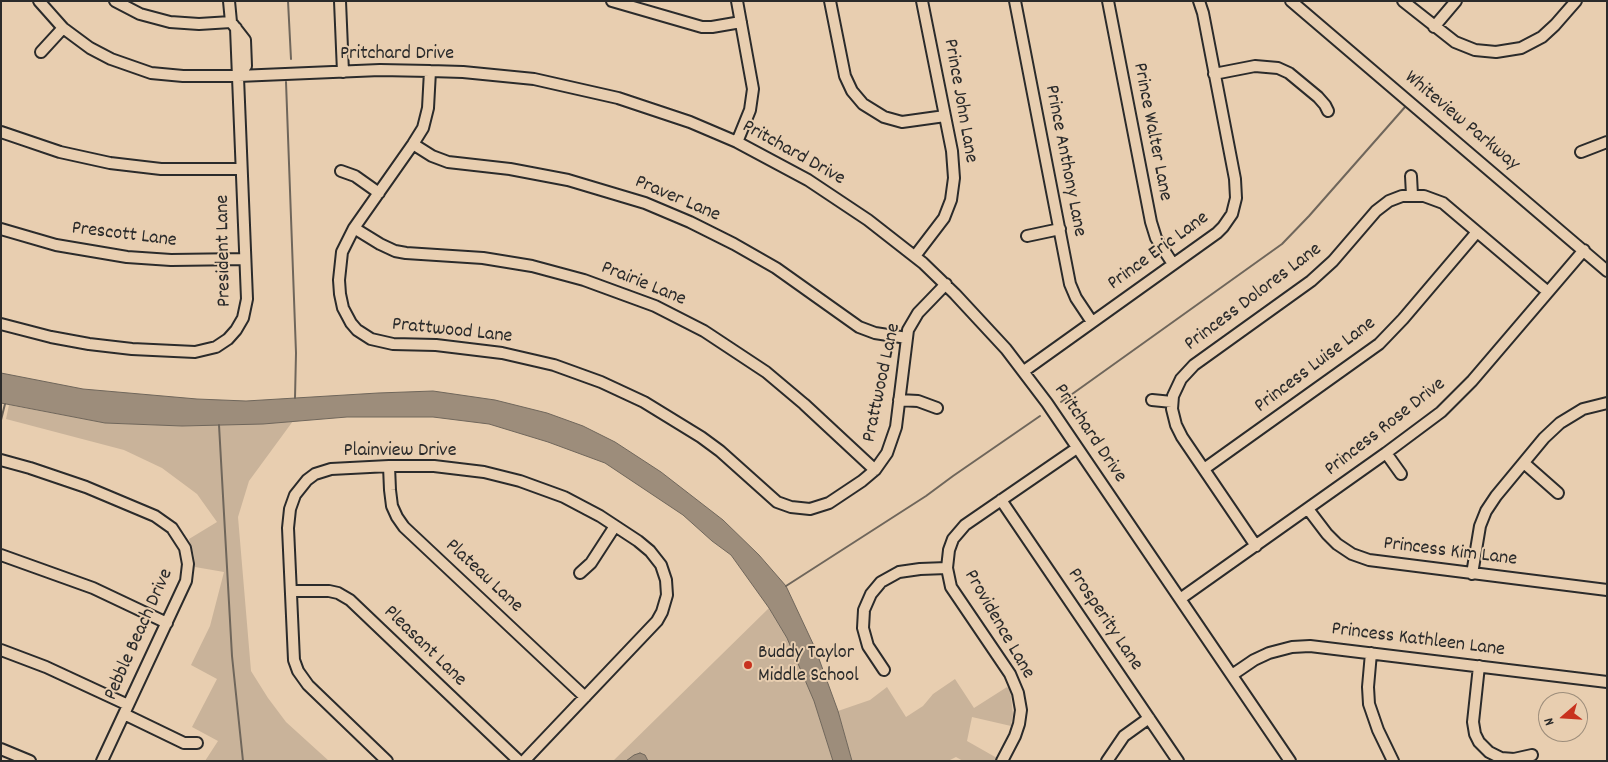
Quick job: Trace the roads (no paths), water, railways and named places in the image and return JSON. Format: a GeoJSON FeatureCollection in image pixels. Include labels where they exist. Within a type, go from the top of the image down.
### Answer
{"type":"FeatureCollection","features":[{"type":"Feature","properties":{"kind":"street","name":"Pritchard Drive"},"geometry":{"type":"LineString","coordinates":[[38,1],[63,28],[100,54],[141,70],[165,75],[238,76],[430,71],[492,74],[571,86],[643,105],[690,122],[737,142],[816,185],[868,220],[915,256],[946,284],[1024,371],[1290,761]]}},
{"type":"Feature","properties":{"kind":"street"},"geometry":{"type":"LineString","coordinates":[[116,1],[140,14],[165,21],[189,24],[234,25]]}},
{"type":"Feature","properties":{"kind":"street","name":"President Lane"},"geometry":{"type":"LineString","coordinates":[[1,324],[51,337],[113,347],[158,351],[195,352],[210,349],[222,343],[233,334],[243,318],[246,299],[238,76],[234,25],[229,1]]}},
{"type":"Feature","properties":{"kind":"street"},"geometry":{"type":"LineString","coordinates":[[340,1],[343,72]]}},
{"type":"Feature","properties":{"kind":"street"},"geometry":{"type":"LineString","coordinates":[[612,1],[702,27],[741,22]]}},
{"type":"Feature","properties":{"kind":"street"},"geometry":{"type":"LineString","coordinates":[[737,1],[752,78],[753,95],[750,110],[737,142]]}},
{"type":"Feature","properties":{"kind":"street"},"geometry":{"type":"LineString","coordinates":[[830,1],[845,76],[852,91],[864,104],[884,117],[902,122],[945,116]]}},
{"type":"Feature","properties":{"kind":"street","name":"Prince John Lane"},"geometry":{"type":"LineString","coordinates":[[915,256],[941,223],[949,206],[954,178],[954,166],[945,116],[922,1]]}},
{"type":"Feature","properties":{"kind":"street","name":"Prince Anthony Lane"},"geometry":{"type":"LineString","coordinates":[[1015,1],[1072,290],[1092,322]]}},
{"type":"Feature","properties":{"kind":"street","name":"Prince Walter Lane"},"geometry":{"type":"LineString","coordinates":[[1108,1],[1151,222],[1156,238],[1173,264]]}},
{"type":"Feature","properties":{"kind":"street","name":"Prince Eric Lane"},"geometry":{"type":"LineString","coordinates":[[1024,371],[1220,230],[1229,219],[1235,204],[1235,178],[1199,1]]}},
{"type":"Feature","properties":{"kind":"street","name":"Whiteview Parkway"},"geometry":{"type":"LineString","coordinates":[[1291,1],[1607,271]]}},
{"type":"Feature","properties":{"kind":"street"},"geometry":{"type":"LineString","coordinates":[[1404,1],[1449,39],[1464,47],[1486,52],[1506,51],[1526,46],[1542,37],[1576,1]]}},
{"type":"Feature","properties":{"kind":"street"},"geometry":{"type":"LineString","coordinates":[[1434,27],[1456,1]]}},
{"type":"Feature","properties":{"kind":"street"},"geometry":{"type":"LineString","coordinates":[[41,52],[63,28]]}},
{"type":"Feature","properties":{"kind":"street"},"geometry":{"type":"LineString","coordinates":[[1214,74],[1255,66],[1278,68],[1289,73],[1318,97],[1328,111]]}},
{"type":"Feature","properties":{"kind":"street","name":"Prattwood Lane"},"geometry":{"type":"LineString","coordinates":[[430,71],[429,104],[423,128],[354,228],[342,252],[340,294],[345,314],[351,324],[371,339],[382,343],[436,345],[502,353],[554,365],[601,382],[644,402],[695,433],[720,451],[777,502],[791,507],[806,509],[824,506],[862,481],[875,470],[887,453],[896,427],[908,330],[914,319],[946,284]]}},
{"type":"Feature","properties":{"kind":"street"},"geometry":{"type":"LineString","coordinates":[[1,132],[60,152],[110,163],[161,169],[241,169]]}},
{"type":"Feature","properties":{"kind":"street"},"geometry":{"type":"LineString","coordinates":[[1582,152],[1607,142]]}},
{"type":"Feature","properties":{"kind":"street","name":"Praver Lane"},"geometry":{"type":"LineString","coordinates":[[413,144],[432,156],[448,162],[510,169],[568,180],[645,203],[690,222],[750,254],[800,285],[859,327],[875,334],[907,338]]}},
{"type":"Feature","properties":{"kind":"street"},"geometry":{"type":"LineString","coordinates":[[341,171],[354,176],[379,193]]}},
{"type":"Feature","properties":{"kind":"street"},"geometry":{"type":"LineString","coordinates":[[1411,176],[1412,195]]}},
{"type":"Feature","properties":{"kind":"street","name":"Princess Dolores Lane"},"geometry":{"type":"LineString","coordinates":[[1172,402],[1178,383],[1194,365],[1318,276],[1376,211],[1395,198],[1412,195],[1424,196],[1440,201],[1548,292]]}},
{"type":"Feature","properties":{"kind":"street","name":"Prairie Lane"},"geometry":{"type":"LineString","coordinates":[[354,228],[395,251],[483,258],[532,266],[597,284],[655,306],[704,331],[766,372],[804,404],[875,470]]}},
{"type":"Feature","properties":{"kind":"street","name":"Prescott Lane"},"geometry":{"type":"LineString","coordinates":[[1,229],[56,245],[127,257],[192,261],[245,259]]}},
{"type":"Feature","properties":{"kind":"street"},"geometry":{"type":"LineString","coordinates":[[1026,236],[1060,230]]}},
{"type":"Feature","properties":{"kind":"street","name":"Princess Luise Lane"},"geometry":{"type":"LineString","coordinates":[[1204,469],[1379,344],[1403,319],[1477,232]]}},
{"type":"Feature","properties":{"kind":"street","name":"Princess Rose Drive"},"geometry":{"type":"LineString","coordinates":[[1180,600],[1433,419],[1456,398],[1584,250]]}},
{"type":"Feature","properties":{"kind":"street"},"geometry":{"type":"LineString","coordinates":[[899,400],[918,402],[937,408]]}},
{"type":"Feature","properties":{"kind":"street"},"geometry":{"type":"LineString","coordinates":[[1152,400],[1172,402],[1174,420],[1178,431],[1256,546]]}},
{"type":"Feature","properties":{"kind":"street"},"geometry":{"type":"LineString","coordinates":[[1472,574],[1479,530],[1484,516],[1496,496],[1550,432],[1564,420],[1588,408],[1607,403]]}},
{"type":"Feature","properties":{"kind":"street","name":"Providence Lane"},"geometry":{"type":"LineString","coordinates":[[1002,761],[1019,724],[1021,710],[1018,694],[1010,674],[954,593],[949,581],[947,568],[949,550],[957,534],[965,525],[1077,448]]}},
{"type":"Feature","properties":{"kind":"street"},"geometry":{"type":"LineString","coordinates":[[1386,453],[1401,474]]}},
{"type":"Feature","properties":{"kind":"street","name":"Pebble Beach Drive"},"geometry":{"type":"LineString","coordinates":[[1,460],[104,494],[155,516],[172,528],[185,548],[188,570],[186,581],[102,761]]}},
{"type":"Feature","properties":{"kind":"street"},"geometry":{"type":"LineString","coordinates":[[1524,463],[1558,493]]}},
{"type":"Feature","properties":{"kind":"street","name":"Plainview Drive"},"geometry":{"type":"LineString","coordinates":[[388,761],[312,689],[300,675],[294,654],[288,518],[291,504],[299,488],[312,476],[325,470],[389,466],[445,467],[502,476],[564,498],[616,526],[644,546],[661,565],[666,580],[666,601],[654,625],[524,761]]}},
{"type":"Feature","properties":{"kind":"street","name":"Plateau Lane"},"geometry":{"type":"LineString","coordinates":[[389,466],[391,501],[394,512],[404,526],[585,698]]}},
{"type":"Feature","properties":{"kind":"street","name":"Prosperity Lane"},"geometry":{"type":"LineString","coordinates":[[1001,500],[1178,761]]}},
{"type":"Feature","properties":{"kind":"street","name":"Princess Kim Lane"},"geometry":{"type":"LineString","coordinates":[[1308,509],[1330,537],[1342,548],[1357,556],[1382,562],[1607,590]]}},
{"type":"Feature","properties":{"kind":"street"},"geometry":{"type":"LineString","coordinates":[[580,573],[591,563],[616,526]]}},
{"type":"Feature","properties":{"kind":"street"},"geometry":{"type":"LineString","coordinates":[[1,555],[84,584],[167,623]]}},
{"type":"Feature","properties":{"kind":"street"},"geometry":{"type":"LineString","coordinates":[[884,670],[868,646],[863,628],[864,610],[871,594],[881,582],[899,572],[947,568]]}},
{"type":"Feature","properties":{"kind":"street","name":"Pleasant Lane"},"geometry":{"type":"LineString","coordinates":[[291,591],[329,591],[338,593],[350,600],[519,761]]}},
{"type":"Feature","properties":{"kind":"street","name":"Princess Kathleen Lane"},"geometry":{"type":"LineString","coordinates":[[1232,675],[1259,658],[1281,649],[1318,646],[1607,682]]}},
{"type":"Feature","properties":{"kind":"street"},"geometry":{"type":"LineString","coordinates":[[1,650],[54,670],[184,742],[197,743]]}},
{"type":"Feature","properties":{"kind":"street"},"geometry":{"type":"LineString","coordinates":[[1371,653],[1368,687],[1370,704],[1378,730],[1393,761]]}},
{"type":"Feature","properties":{"kind":"street"},"geometry":{"type":"LineString","coordinates":[[1479,666],[1473,722],[1475,734],[1479,742],[1489,752],[1502,758],[1514,760],[1532,755]]}},
{"type":"Feature","properties":{"kind":"street"},"geometry":{"type":"LineString","coordinates":[[1107,761],[1124,736],[1149,718]]}},
{"type":"Feature","properties":{"kind":"street"},"geometry":{"type":"LineString","coordinates":[[1,749],[30,761]]}},
{"type":"Feature","properties":{"kind":"waterway"},"geometry":{"type":"LineString","coordinates":[[288,1],[291,59]]}},
{"type":"Feature","properties":{"kind":"waterway"},"geometry":{"type":"LineString","coordinates":[[286,82],[296,353],[295,398]]}},
{"type":"Feature","properties":{"kind":"waterway"},"geometry":{"type":"LineString","coordinates":[[1061,402],[1282,244],[1405,107]]}},
{"type":"Feature","properties":{"kind":"waterway"},"geometry":{"type":"LineString","coordinates":[[1,420],[5,404]]}},
{"type":"Feature","properties":{"kind":"waterway"},"geometry":{"type":"LineString","coordinates":[[786,586],[926,496],[1040,416]]}},
{"type":"Feature","properties":{"kind":"waterway"},"geometry":{"type":"LineString","coordinates":[[219,425],[232,656],[243,761]]}},
{"type":"Feature","properties":{"kind":"place","name":"Buddy Taylor Middle School"},"geometry":{"type":"Point","coordinates":[748,665]}}]}
